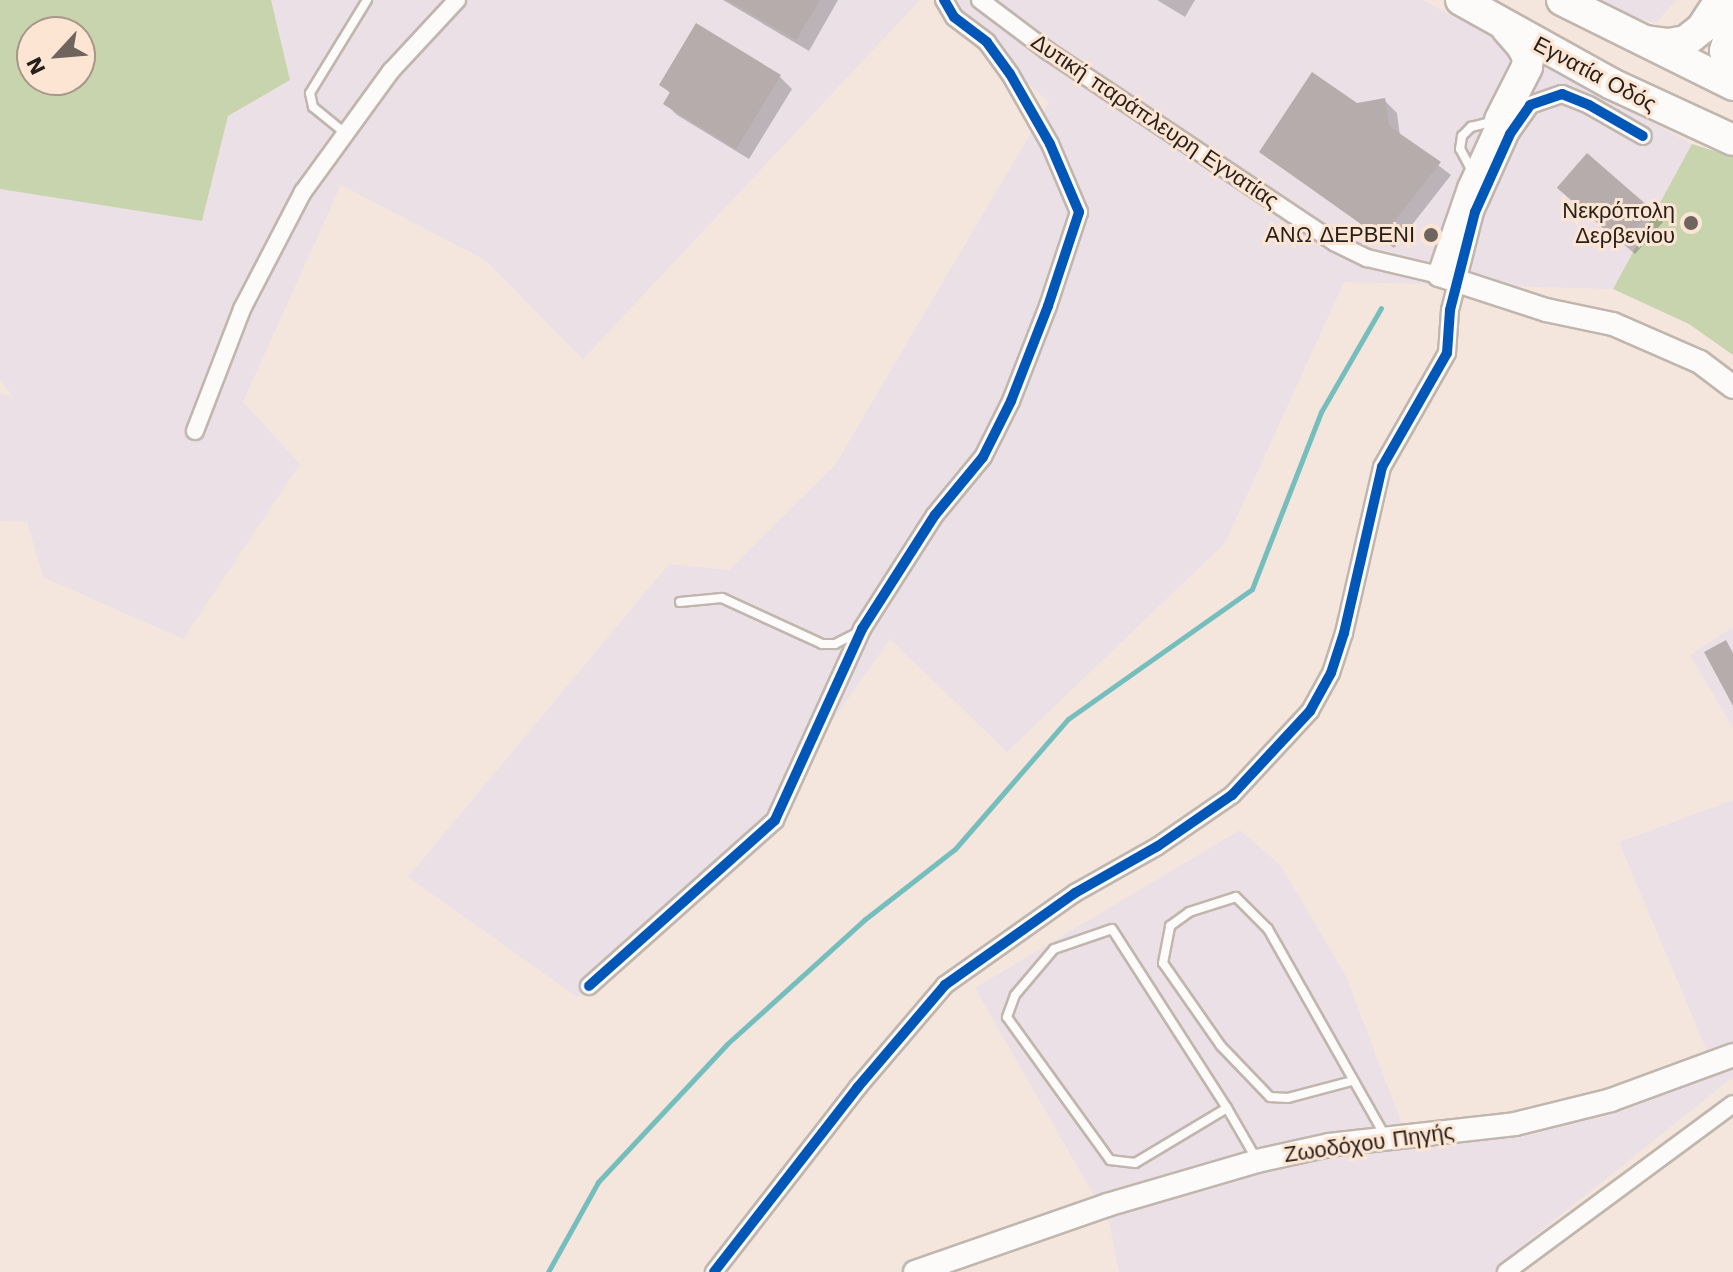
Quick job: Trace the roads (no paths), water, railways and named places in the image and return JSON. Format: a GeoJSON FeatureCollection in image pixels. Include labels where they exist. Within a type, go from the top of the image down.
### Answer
{"type":"FeatureCollection","features":[{"type":"Feature","properties":{"kind":"highway","name":"Εγνατία Οδός"},"geometry":{"type":"LineString","coordinates":[[1461,0],[1612,84],[1733,140]]}},
{"type":"Feature","properties":{"kind":"highway"},"geometry":{"type":"LineString","coordinates":[[1562,0],[1637,40],[1733,85]]}},
{"type":"Feature","properties":{"kind":"highway"},"geometry":{"type":"LineString","coordinates":[[1637,40],[1668,44],[1686,41],[1702,28],[1720,0]]}},
{"type":"Feature","properties":{"kind":"highway"},"geometry":{"type":"LineString","coordinates":[[1496,20],[1515,36],[1528,57],[1524,78],[1500,120]]}},
{"type":"Feature","properties":{"kind":"highway"},"geometry":{"type":"LineString","coordinates":[[1733,23],[1725,51],[1733,64]]}},
{"type":"Feature","properties":{"kind":"street"},"geometry":{"type":"LineString","coordinates":[[195,431],[242,309],[303,192],[391,71],[457,0]]}},
{"type":"Feature","properties":{"kind":"street"},"geometry":{"type":"LineString","coordinates":[[589,986],[775,820],[862,629],[935,515],[983,457],[1011,401],[1079,212],[1050,144],[1010,74],[987,42],[954,17],[944,0]]}},
{"type":"Feature","properties":{"kind":"street","name":"Δυτική παράπλευρη Εγνατίας"},"geometry":{"type":"LineString","coordinates":[[980,0],[1048,51],[1334,242],[1367,258],[1449,279],[1546,310],[1613,324],[1700,362],[1733,387]]}},
{"type":"Feature","properties":{"kind":"street"},"geometry":{"type":"LineString","coordinates":[[1449,279],[1510,134],[1530,105],[1562,94],[1589,105],[1643,136]]}},
{"type":"Feature","properties":{"kind":"street"},"geometry":{"type":"LineString","coordinates":[[714,1272],[858,1087],[945,985],[1075,893],[1158,846],[1232,795],[1310,711],[1331,673],[1344,633],[1382,467],[1447,353],[1449,279],[1474,176],[1500,120]]}},
{"type":"Feature","properties":{"kind":"street","name":"Ζωοδόχου Πηγής"},"geometry":{"type":"LineString","coordinates":[[915,1272],[1107,1205],[1257,1161],[1329,1145],[1515,1124],[1611,1100],[1733,1055]]}},
{"type":"Feature","properties":{"kind":"street"},"geometry":{"type":"LineString","coordinates":[[1506,1272],[1733,1104]]}},
{"type":"Feature","properties":{"kind":"lane"},"geometry":{"type":"LineString","coordinates":[[345,133],[313,107],[310,93],[367,0]]}},
{"type":"Feature","properties":{"kind":"lane"},"geometry":{"type":"LineString","coordinates":[[680,602],[722,598],[822,644],[835,644],[862,629]]}},
{"type":"Feature","properties":{"kind":"lane"},"geometry":{"type":"LineString","coordinates":[[1352,1081],[1288,1098],[1270,1097],[1221,1046],[1163,963],[1170,926],[1189,912],[1236,897],[1268,929],[1385,1137]]}},
{"type":"Feature","properties":{"kind":"lane"},"geometry":{"type":"LineString","coordinates":[[1227,1108],[1135,1163],[1110,1160],[1007,1017],[1015,995],[1054,949],[1112,929],[1227,1108],[1257,1161]]}},
{"type":"Feature","properties":{"kind":"waterway"},"geometry":{"type":"LineString","coordinates":[[548,1272],[598,1182],[727,1044],[864,920],[955,849],[1068,719],[1252,589],[1321,412],[1381,308]]}},
{"type":"Feature","properties":{"kind":"place","name":"Νεκρόπολη Δερβενίου"},"geometry":{"type":"Point","coordinates":[1691,223]}},
{"type":"Feature","properties":{"kind":"place","name":"ΑΝΩ ΔΕΡΒΕΝΙ"},"geometry":{"type":"Point","coordinates":[1431,235]}}]}
